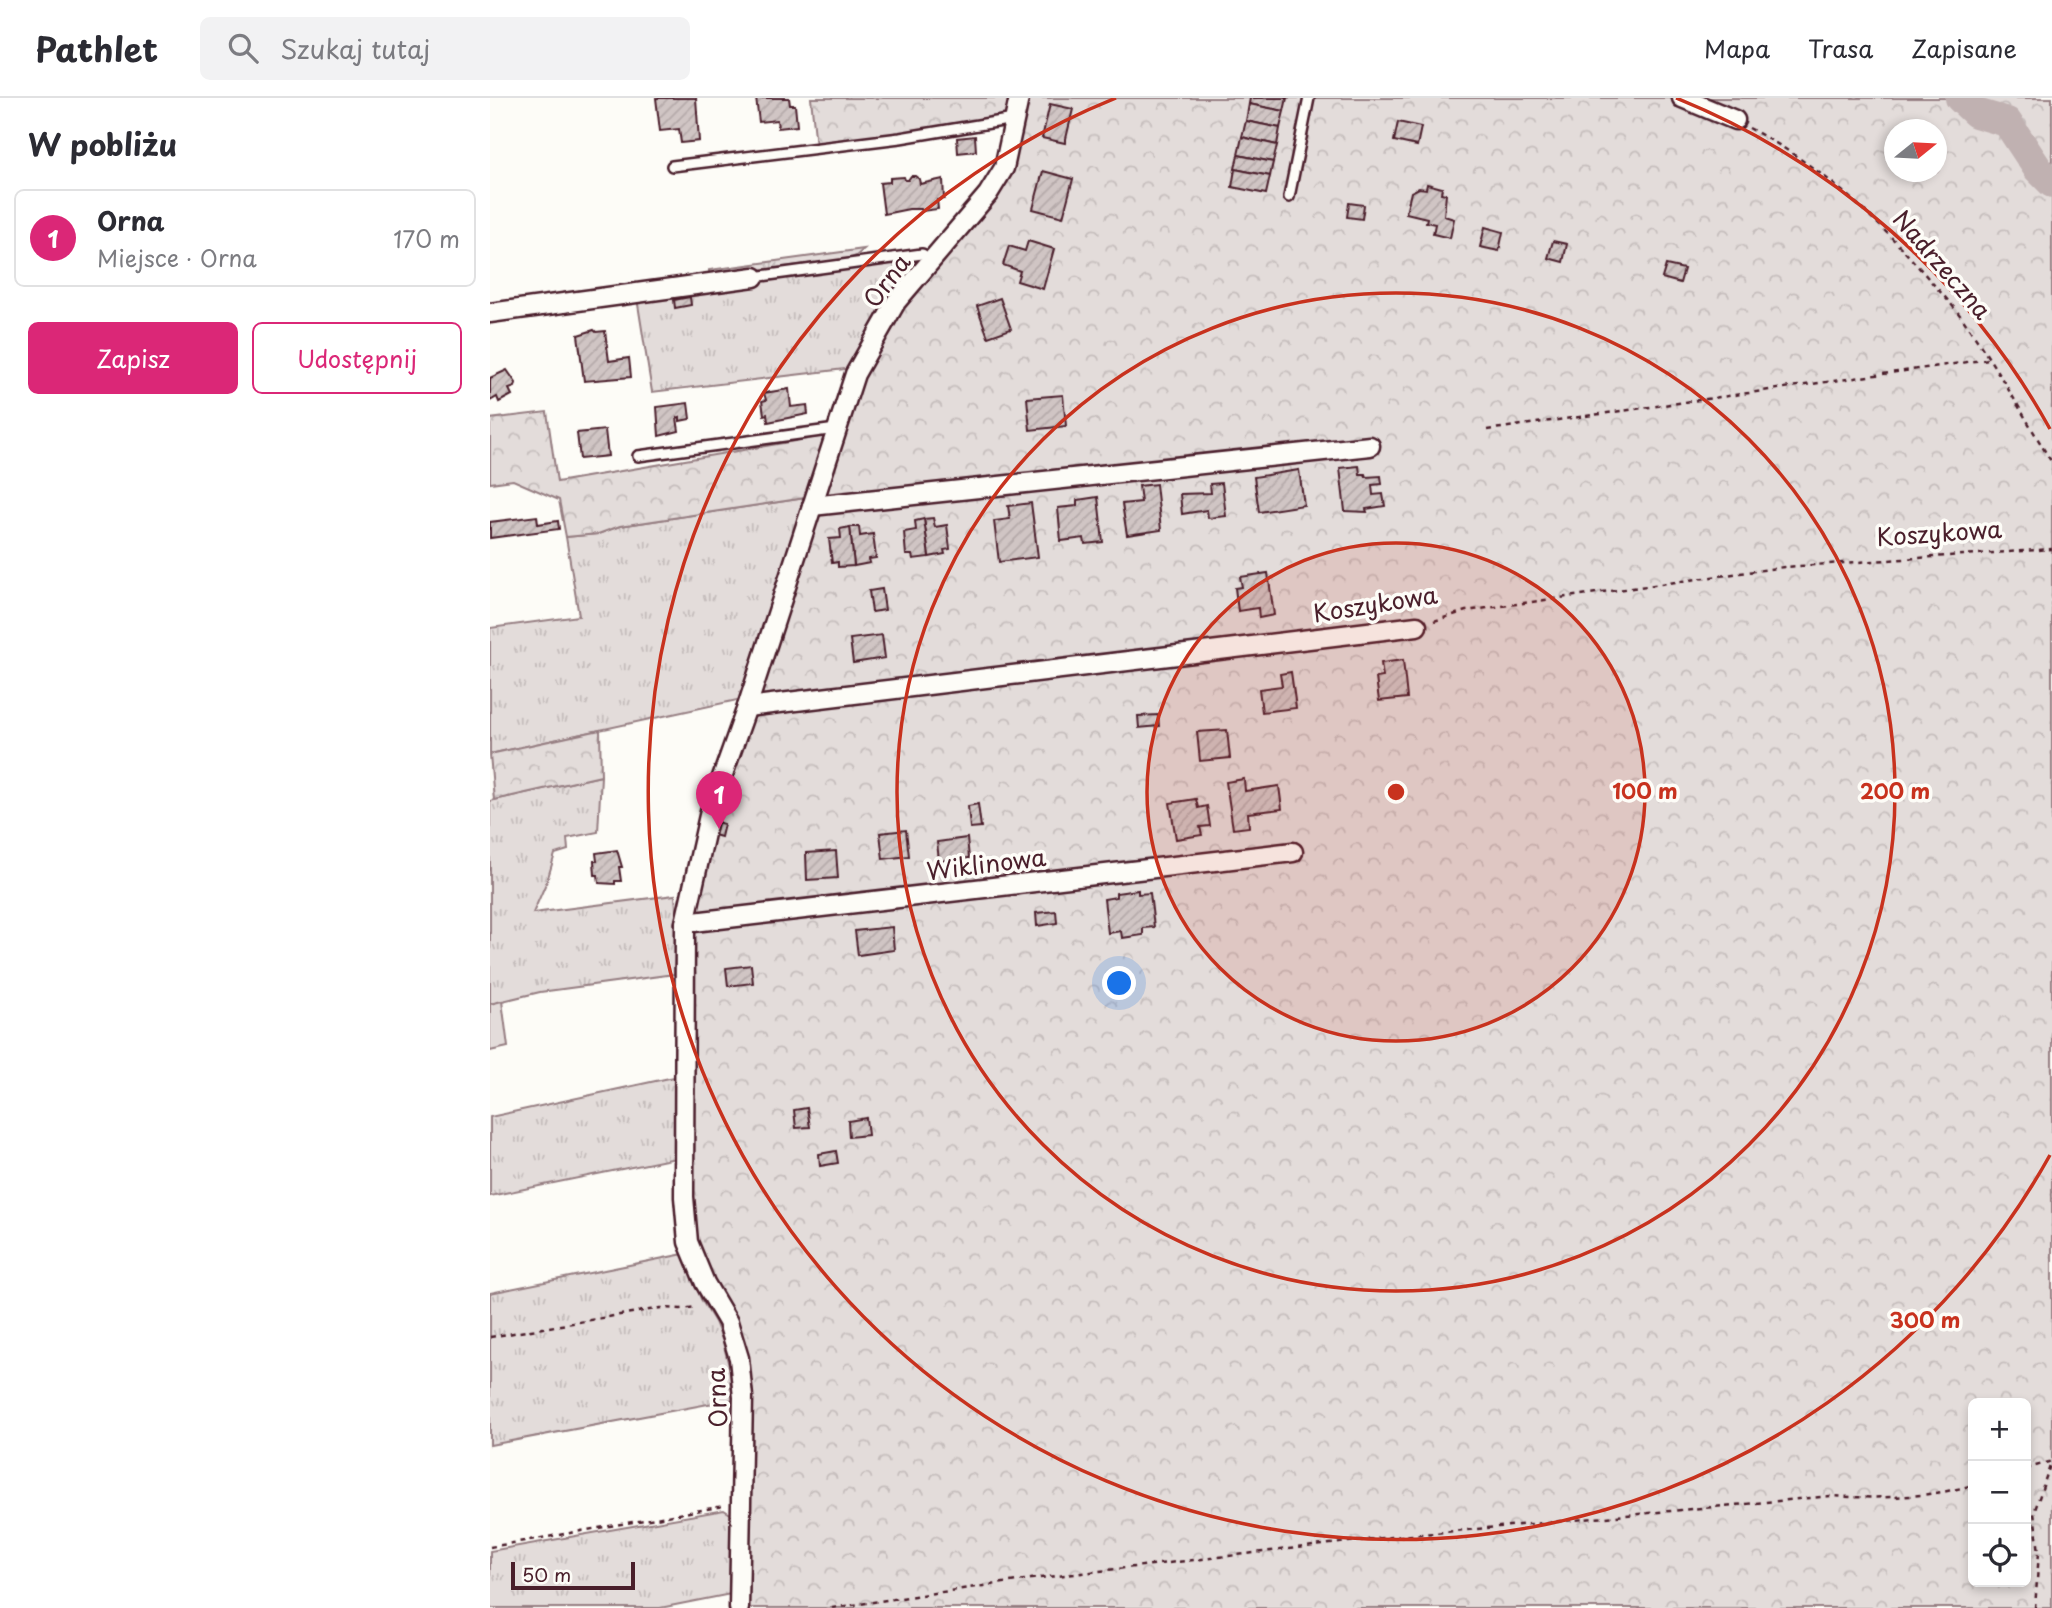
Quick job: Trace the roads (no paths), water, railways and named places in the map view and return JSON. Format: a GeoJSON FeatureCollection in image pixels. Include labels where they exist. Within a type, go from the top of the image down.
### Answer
{"type":"FeatureCollection","features":[{"type":"Feature","properties":{"kind":"street","name":"Orna"},"geometry":{"type":"LineString","coordinates":[[739,1608],[743,1396],[739,1358],[728,1322],[705,1283],[688,1242],[684,1197],[685,923],[710,811],[747,707],[855,374],[896,302],[988,194],[1004,168],[1018,98]]}},
{"type":"Feature","properties":{"kind":"street"},"geometry":{"type":"LineString","coordinates":[[1682,98],[1735,120]]}},
{"type":"Feature","properties":{"kind":"street"},"geometry":{"type":"LineString","coordinates":[[490,313],[754,277]]}},
{"type":"Feature","properties":{"kind":"street"},"geometry":{"type":"LineString","coordinates":[[812,506],[1370,446]]}},
{"type":"Feature","properties":{"kind":"street","name":"Koszykowa"},"geometry":{"type":"LineString","coordinates":[[747,707],[1417,626]]}},
{"type":"Feature","properties":{"kind":"street","name":"Wiklinowa"},"geometry":{"type":"LineString","coordinates":[[685,923],[1293,852]]}},
{"type":"Feature","properties":{"kind":"lane"},"geometry":{"type":"LineString","coordinates":[[1289,197],[1309,98]]}},
{"type":"Feature","properties":{"kind":"lane"},"geometry":{"type":"LineString","coordinates":[[672,166],[900,138],[1014,119]]}},
{"type":"Feature","properties":{"kind":"lane"},"geometry":{"type":"LineString","coordinates":[[754,277],[922,254],[933,260]]}},
{"type":"Feature","properties":{"kind":"lane"},"geometry":{"type":"LineString","coordinates":[[638,456],[836,429]]}},
{"type":"Feature","properties":{"kind":"waterway"},"geometry":{"type":"LineString","coordinates":[[1960,98],[1976,113],[2007,122],[2038,169],[2052,183]]}},
{"type":"Feature","properties":{"kind":"place","name":"Orna"},"geometry":{"type":"Point","coordinates":[719,829]}}]}
